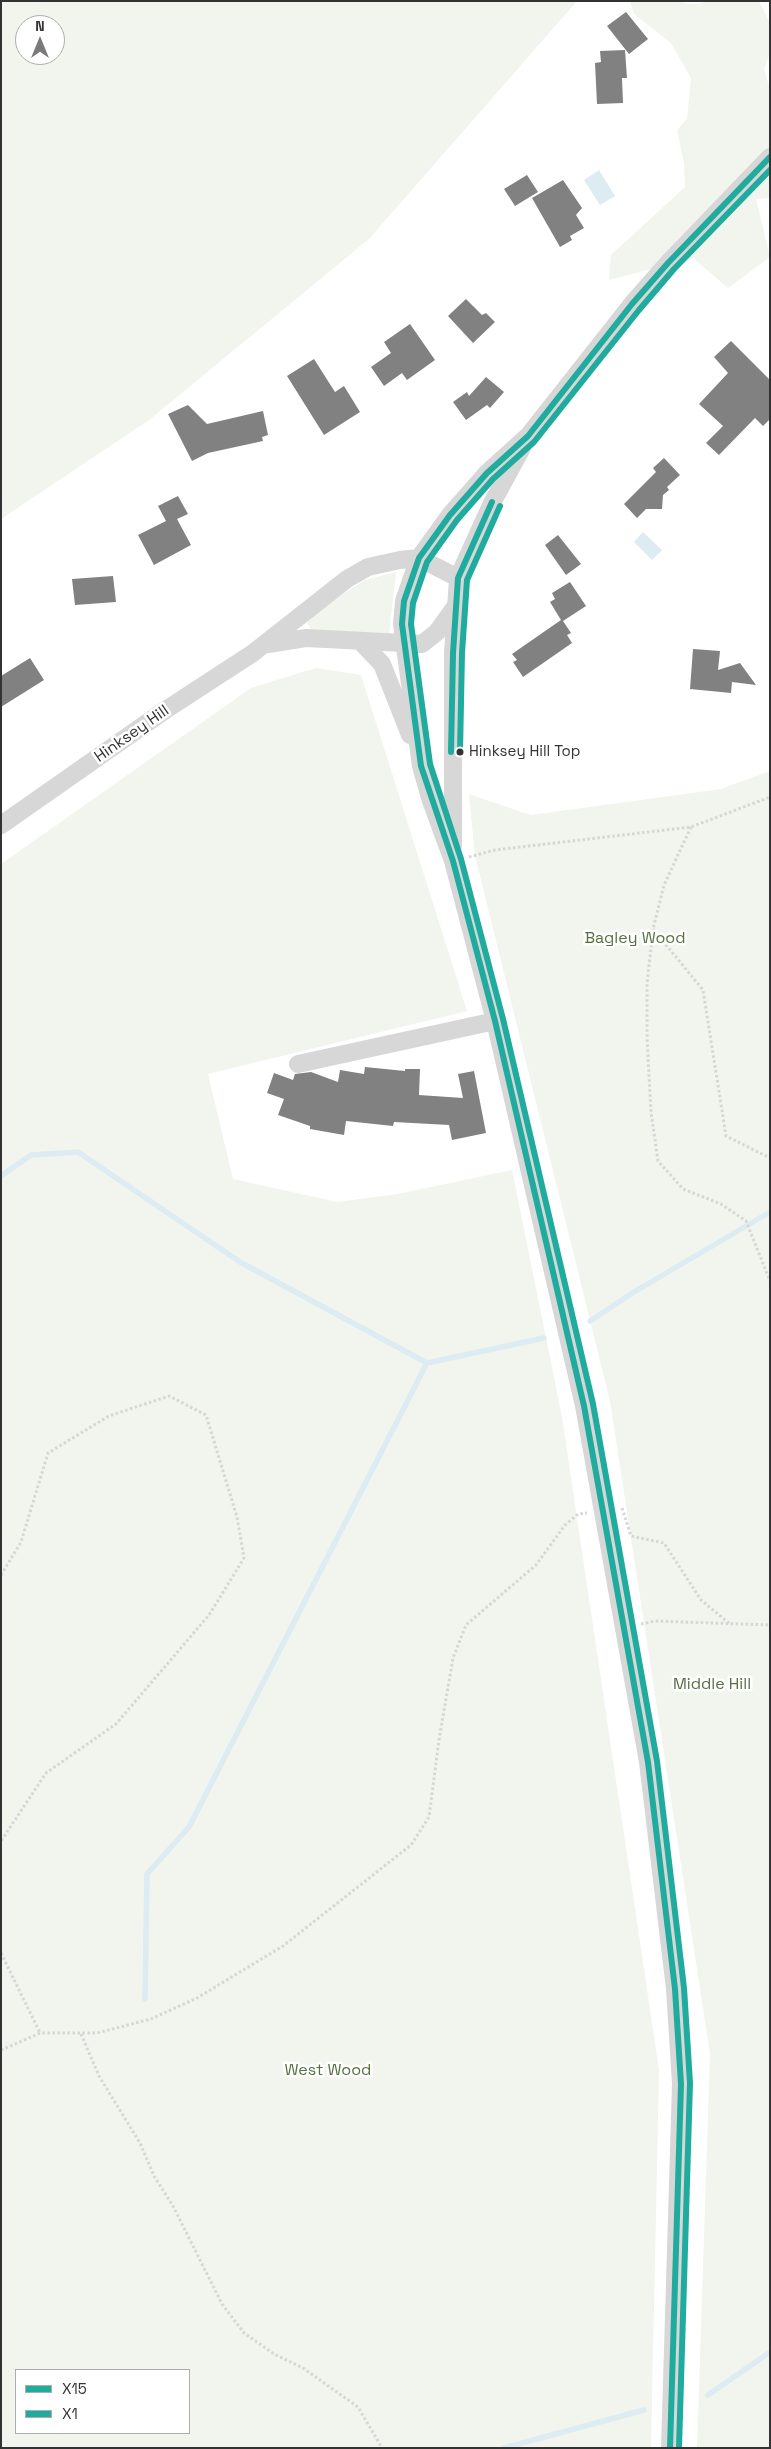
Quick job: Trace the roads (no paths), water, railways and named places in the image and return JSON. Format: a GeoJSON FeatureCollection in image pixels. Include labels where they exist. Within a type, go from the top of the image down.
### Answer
{"type":"FeatureCollection","features":[{"type":"Feature","properties":{"kind":"street"},"geometry":{"type":"LineString","coordinates":[[421,766],[404,644],[404,601],[419,558],[450,516],[487,473],[528,436],[632,304],[668,263],[770,157]]}},
{"type":"Feature","properties":{"kind":"street"},"geometry":{"type":"LineString","coordinates":[[454,861],[451,753],[455,607],[458,578],[492,503],[528,436]]}},
{"type":"Feature","properties":{"kind":"street"},"geometry":{"type":"LineString","coordinates":[[419,558],[458,578]]}},
{"type":"Feature","properties":{"kind":"street","name":"Hinksey Hill"},"geometry":{"type":"LineString","coordinates":[[1,825],[164,711],[265,644],[347,579],[368,568],[384,563],[419,558]]}},
{"type":"Feature","properties":{"kind":"street","name":"Hinksey Hill"},"geometry":{"type":"LineString","coordinates":[[265,644],[306,638],[422,644],[437,632],[455,607]]}},
{"type":"Feature","properties":{"kind":"street"},"geometry":{"type":"LineString","coordinates":[[360,641],[382,664],[421,766],[431,800],[454,861],[495,1021],[584,1406],[648,1762],[675,1989],[681,2084],[670,2448]]}},
{"type":"Feature","properties":{"kind":"street"},"geometry":{"type":"LineString","coordinates":[[298,1064],[495,1021]]}},
{"type":"Feature","properties":{"kind":"waterway"},"geometry":{"type":"LineString","coordinates":[[1,1176],[31,1155],[78,1152],[240,1262],[427,1363]]}},
{"type":"Feature","properties":{"kind":"waterway"},"geometry":{"type":"LineString","coordinates":[[590,1321],[634,1292],[770,1212]]}},
{"type":"Feature","properties":{"kind":"waterway"},"geometry":{"type":"LineString","coordinates":[[145,1999],[147,1874],[189,1827],[427,1363],[544,1338]]}},
{"type":"Feature","properties":{"kind":"waterway"},"geometry":{"type":"LineString","coordinates":[[708,2395],[770,2352]]}},
{"type":"Feature","properties":{"kind":"waterway"},"geometry":{"type":"LineString","coordinates":[[504,2448],[644,2410]]}},
{"type":"Feature","properties":{"kind":"place","name":"Hinksey Hill Top"},"geometry":{"type":"Point","coordinates":[460,752]}},
{"type":"Feature","properties":{"kind":"park label","name":"Bagley Wood"},"geometry":{"type":"Point","coordinates":[635,939]}},
{"type":"Feature","properties":{"kind":"park label","name":"Middle Hill"},"geometry":{"type":"Point","coordinates":[712,1685]}},
{"type":"Feature","properties":{"kind":"park label","name":"West Wood"},"geometry":{"type":"Point","coordinates":[328,2071]}}]}
